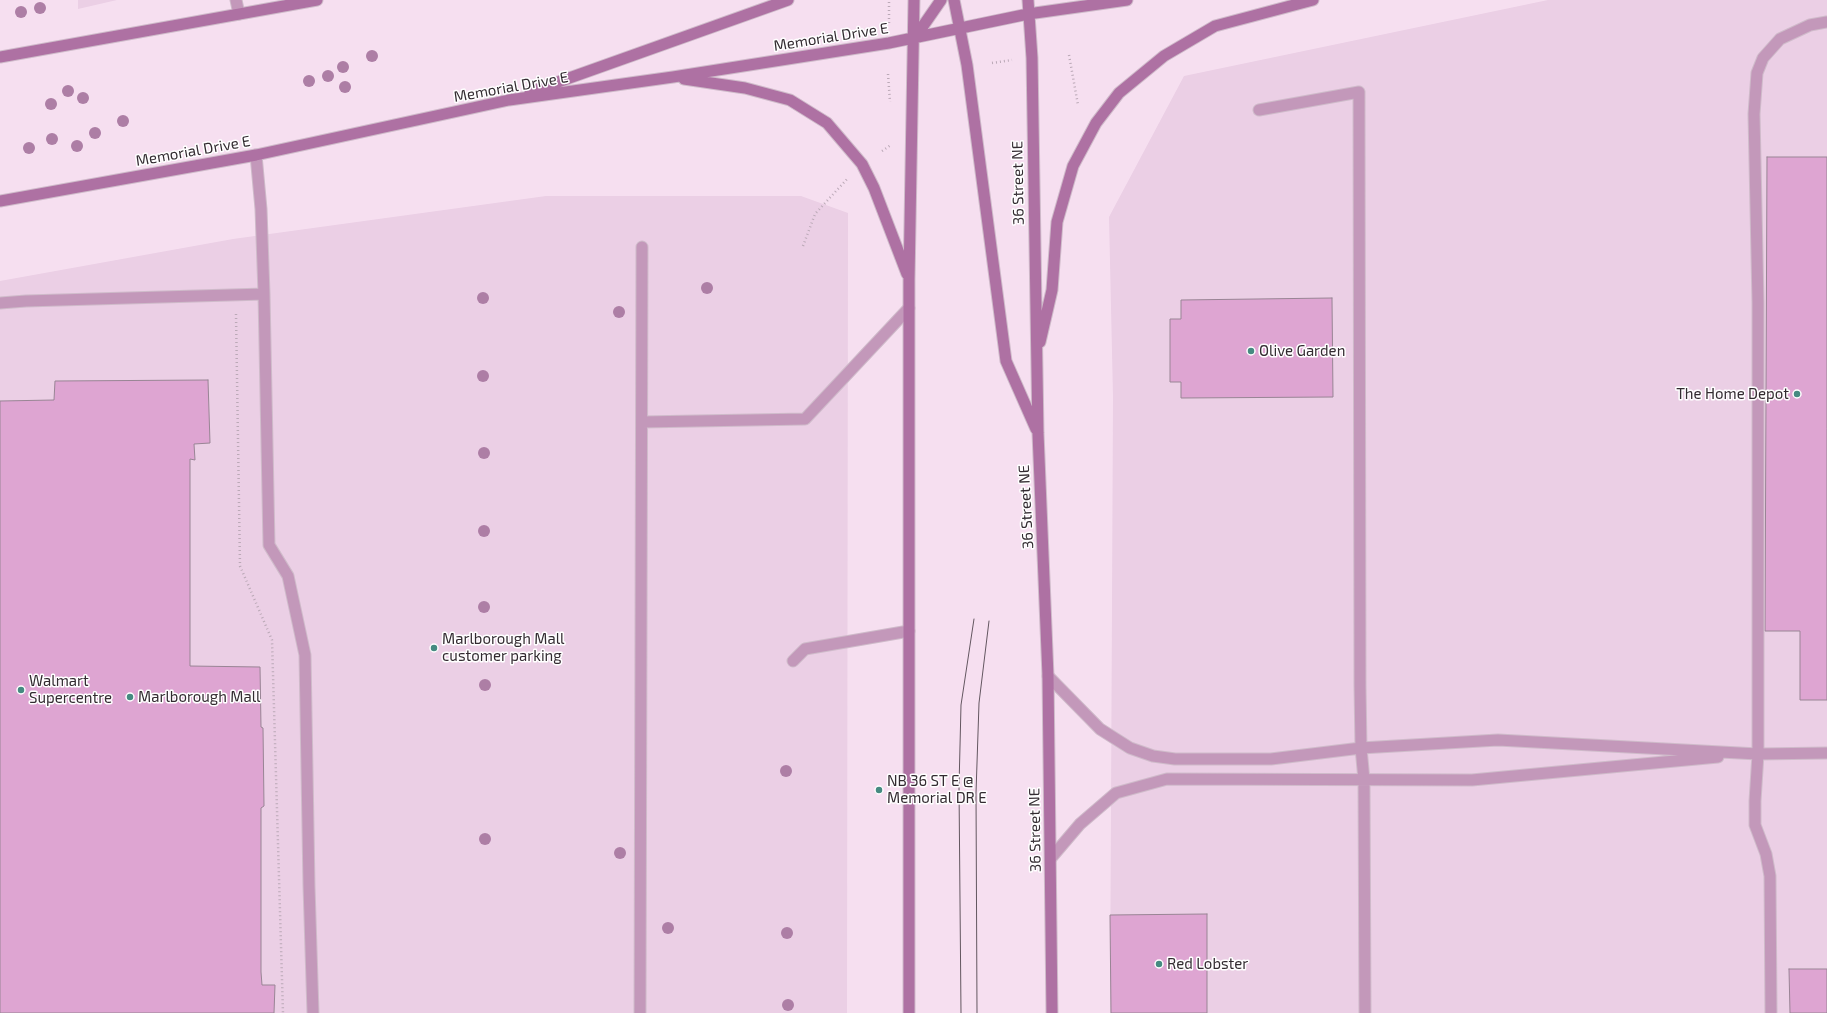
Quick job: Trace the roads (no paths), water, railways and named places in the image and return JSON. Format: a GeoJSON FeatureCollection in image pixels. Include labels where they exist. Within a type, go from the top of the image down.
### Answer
{"type":"FeatureCollection","features":[{"type":"Feature","properties":{"kind":"main road"},"geometry":{"type":"LineString","coordinates":[[0,58],[317,0]]}},
{"type":"Feature","properties":{"kind":"main road"},"geometry":{"type":"LineString","coordinates":[[509,100],[788,0]]}},
{"type":"Feature","properties":{"kind":"main road"},"geometry":{"type":"LineString","coordinates":[[909,1013],[909,280],[914,0]]}},
{"type":"Feature","properties":{"kind":"main road"},"geometry":{"type":"LineString","coordinates":[[914,39],[941,0]]}},
{"type":"Feature","properties":{"kind":"main road"},"geometry":{"type":"LineString","coordinates":[[954,0],[961,29],[967,66],[1006,361],[1038,433]]}},
{"type":"Feature","properties":{"kind":"main road"},"geometry":{"type":"LineString","coordinates":[[1020,0],[1028,14]]}},
{"type":"Feature","properties":{"kind":"main road","name":"36 Street NE"},"geometry":{"type":"LineString","coordinates":[[1028,0],[1032,58],[1038,433],[1048,676],[1052,1013]]}},
{"type":"Feature","properties":{"kind":"main road","name":"Memorial Drive E"},"geometry":{"type":"LineString","coordinates":[[0,201],[256,155],[509,100],[673,77],[914,39],[1028,14],[1127,0]]}},
{"type":"Feature","properties":{"kind":"main road"},"geometry":{"type":"LineString","coordinates":[[1036,359],[1052,290],[1057,222],[1073,166],[1096,123],[1114,99],[1164,56],[1215,26],[1314,0]]}},
{"type":"Feature","properties":{"kind":"main road"},"geometry":{"type":"LineString","coordinates":[[0,62],[33,52]]}},
{"type":"Feature","properties":{"kind":"main road"},"geometry":{"type":"LineString","coordinates":[[673,77],[745,88],[790,100],[827,123],[862,164],[874,188],[909,280]]}},
{"type":"Feature","properties":{"kind":"lane"},"geometry":{"type":"LineString","coordinates":[[236,0],[239,14]]}},
{"type":"Feature","properties":{"kind":"lane"},"geometry":{"type":"LineString","coordinates":[[1771,1013],[1770,876],[1766,854],[1755,825],[1758,754],[1758,303],[1754,114],[1757,73],[1763,58],[1780,39],[1810,25],[1827,22]]}},
{"type":"Feature","properties":{"kind":"lane"},"geometry":{"type":"LineString","coordinates":[[1259,110],[1359,92],[1360,748],[1364,780],[1365,1013]]}},
{"type":"Feature","properties":{"kind":"lane"},"geometry":{"type":"LineString","coordinates":[[256,155],[261,209],[264,294],[269,544],[288,576],[305,654],[308,878],[313,1013]]}},
{"type":"Feature","properties":{"kind":"lane"},"geometry":{"type":"LineString","coordinates":[[640,1013],[642,247]]}},
{"type":"Feature","properties":{"kind":"lane"},"geometry":{"type":"LineString","coordinates":[[0,303],[264,294]]}},
{"type":"Feature","properties":{"kind":"lane"},"geometry":{"type":"LineString","coordinates":[[642,422],[805,419],[909,308]]}},
{"type":"Feature","properties":{"kind":"lane"},"geometry":{"type":"LineString","coordinates":[[794,661],[805,649],[909,631]]}},
{"type":"Feature","properties":{"kind":"lane"},"geometry":{"type":"LineString","coordinates":[[1048,676],[1100,730],[1130,748],[1153,756],[1176,759],[1271,759],[1360,748],[1498,740],[1758,754],[1827,753]]}},
{"type":"Feature","properties":{"kind":"lane"},"geometry":{"type":"LineString","coordinates":[[1051,858],[1080,824],[1116,793],[1166,779],[1472,780],[1758,754]]}},
{"type":"Feature","properties":{"kind":"tram line"},"geometry":{"type":"LineString","coordinates":[[961,1013],[959,787],[961,705],[974,619]]}},
{"type":"Feature","properties":{"kind":"tram line"},"geometry":{"type":"LineString","coordinates":[[977,1013],[976,793],[979,703],[989,621]]}},
{"type":"Feature","properties":{"kind":"place","name":"Olive Garden"},"geometry":{"type":"Point","coordinates":[1251,351]}},
{"type":"Feature","properties":{"kind":"place","name":"The Home Depot"},"geometry":{"type":"Point","coordinates":[1797,394]}},
{"type":"Feature","properties":{"kind":"place","name":"Marlborough Mall customer parking"},"geometry":{"type":"Point","coordinates":[434,648]}},
{"type":"Feature","properties":{"kind":"place","name":"Walmart Supercentre"},"geometry":{"type":"Point","coordinates":[21,690]}},
{"type":"Feature","properties":{"kind":"place","name":"Marlborough Mall"},"geometry":{"type":"Point","coordinates":[130,697]}},
{"type":"Feature","properties":{"kind":"place","name":"NB 36 ST E @ Memorial DR E"},"geometry":{"type":"Point","coordinates":[879,790]}},
{"type":"Feature","properties":{"kind":"place","name":"Red Lobster"},"geometry":{"type":"Point","coordinates":[1159,964]}}]}
